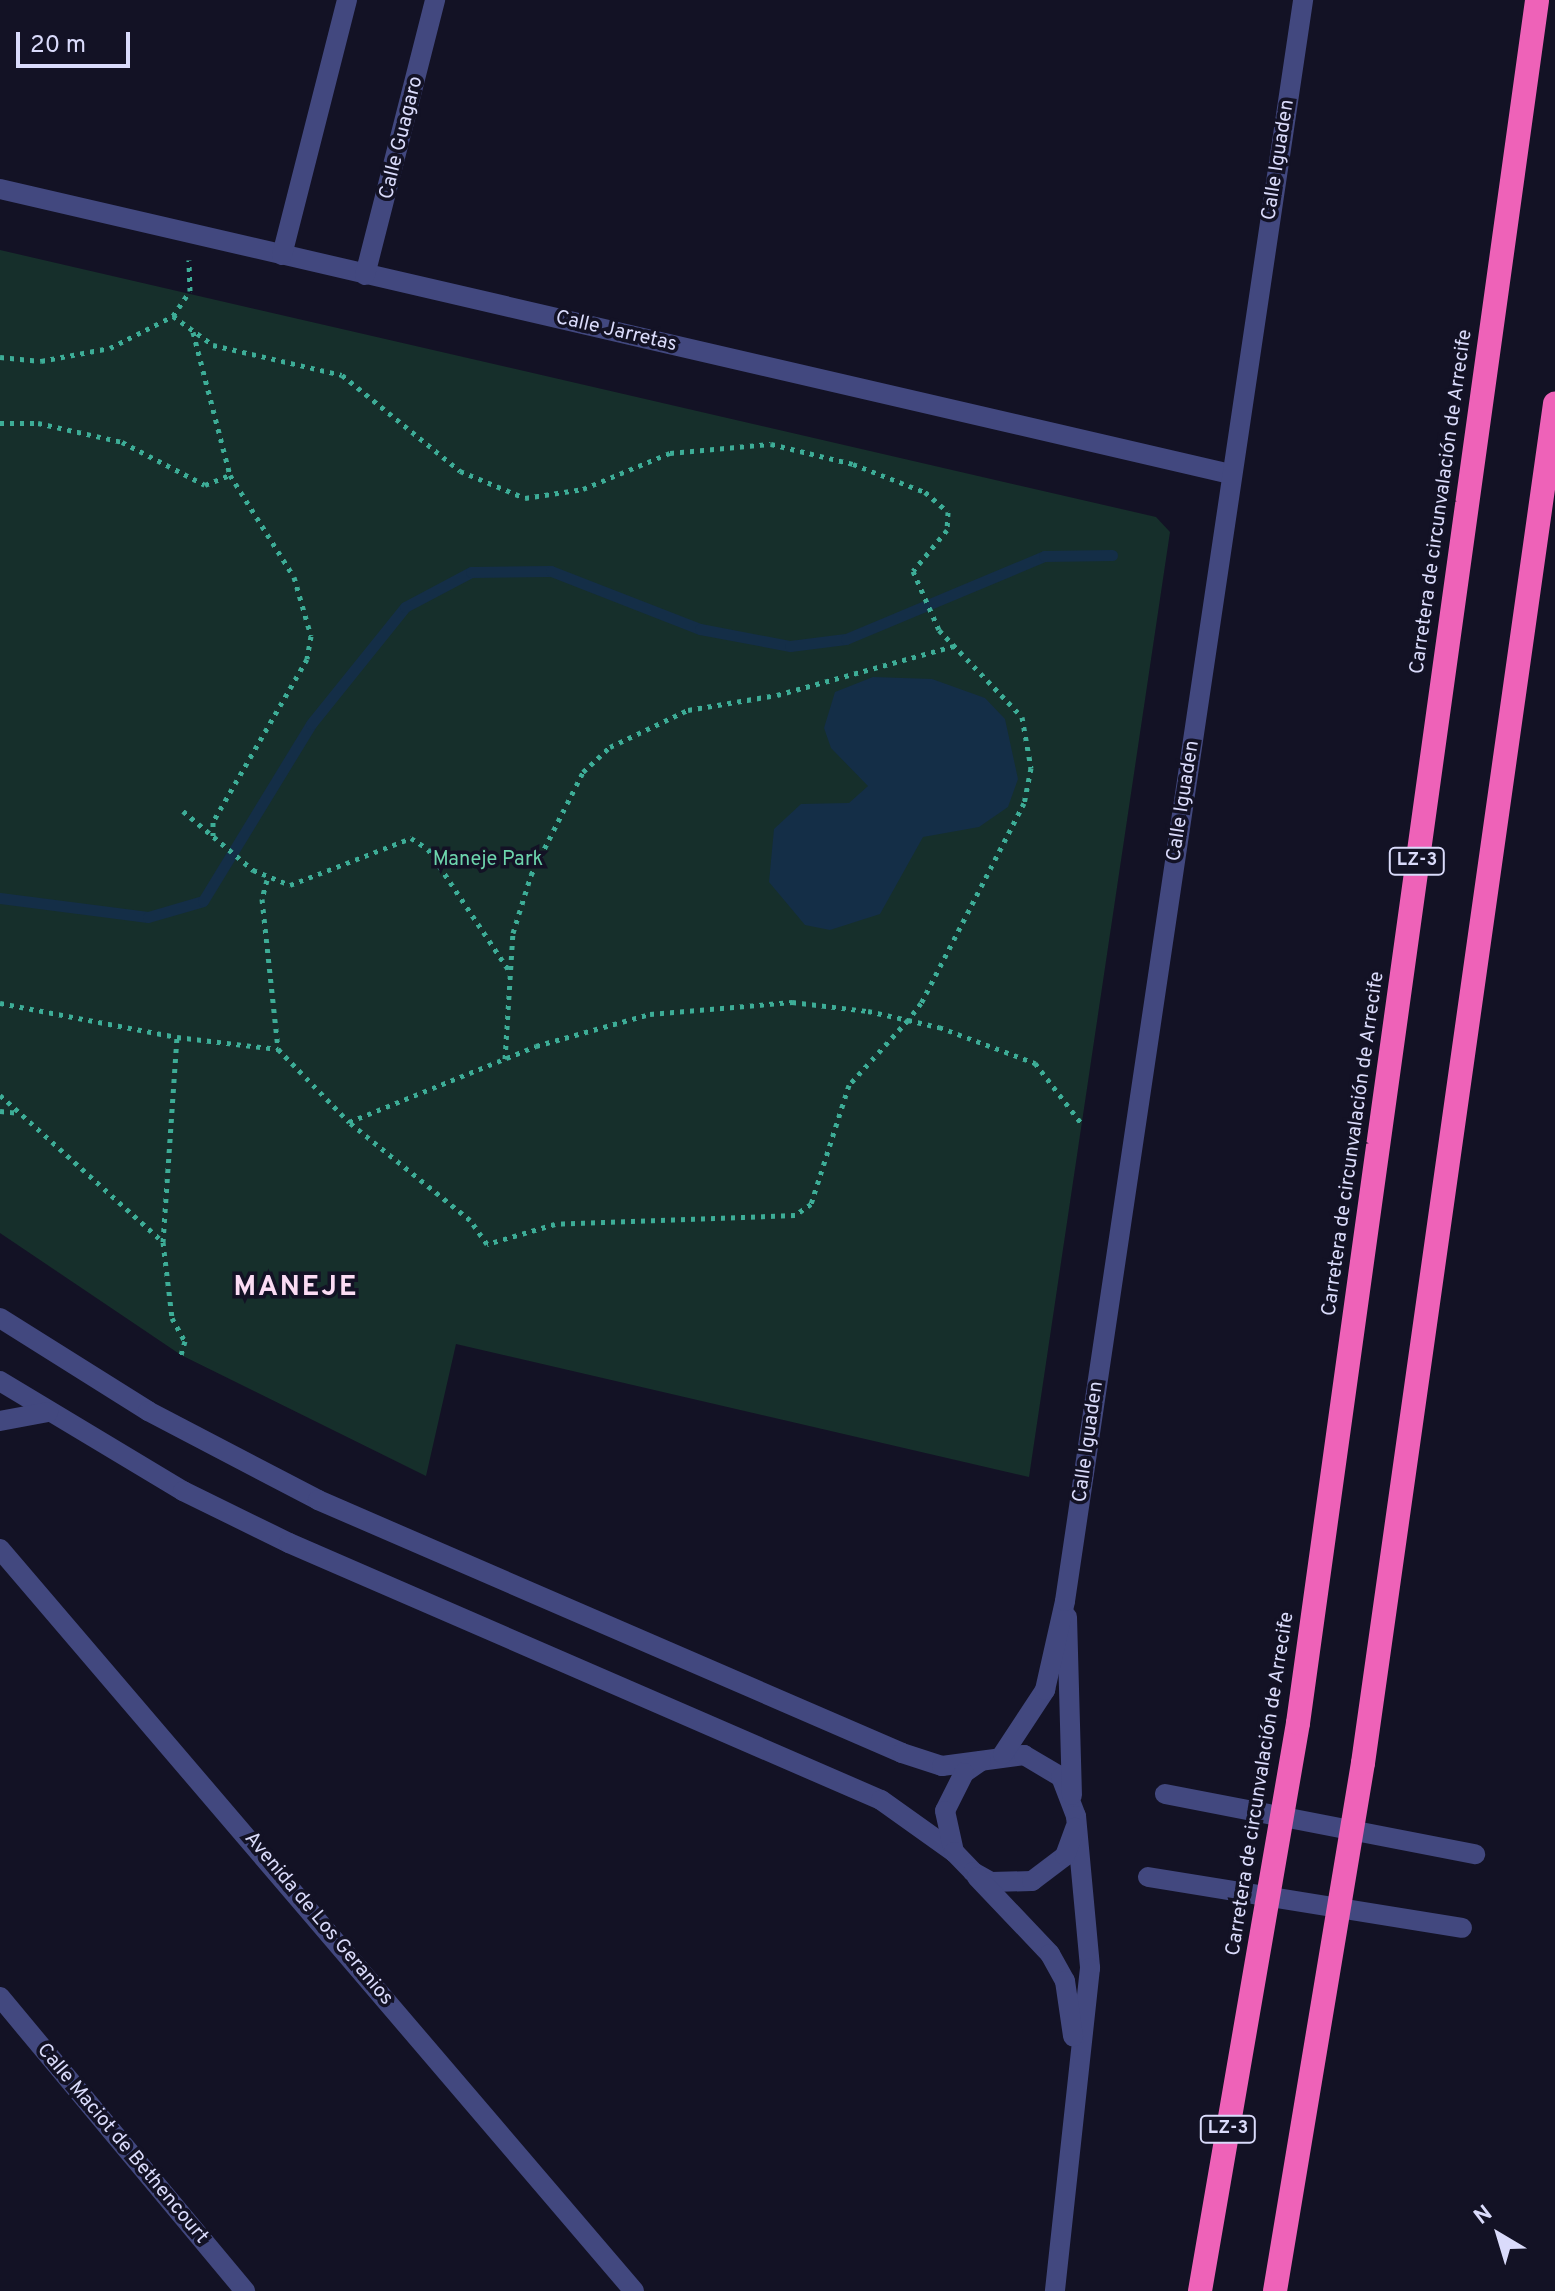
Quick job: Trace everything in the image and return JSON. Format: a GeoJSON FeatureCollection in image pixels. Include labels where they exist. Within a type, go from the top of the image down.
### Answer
{"type":"FeatureCollection","features":[{"type":"Feature","properties":{"kind":"highway","name":"Carretera de circunvalación de Arrecife"},"geometry":{"type":"LineString","coordinates":[[1200,2291],[1298,1723],[1537,0]]}},
{"type":"Feature","properties":{"kind":"highway"},"geometry":{"type":"LineString","coordinates":[[1275,2291],[1365,1748],[1555,403]]}},
{"type":"Feature","properties":{"kind":"street"},"geometry":{"type":"LineString","coordinates":[[282,255],[347,0]]}},
{"type":"Feature","properties":{"kind":"street","name":"Calle Guagaro"},"geometry":{"type":"LineString","coordinates":[[365,275],[435,0]]}},
{"type":"Feature","properties":{"kind":"street","name":"Calle Iguaden"},"geometry":{"type":"LineString","coordinates":[[1003,1754],[1041,1701],[1065,1601],[1303,0]]}},
{"type":"Feature","properties":{"kind":"street","name":"Calle Jarretas"},"geometry":{"type":"LineString","coordinates":[[0,189],[1231,474]]}},
{"type":"Feature","properties":{"kind":"street"},"geometry":{"type":"LineString","coordinates":[[0,1318],[148,1411],[370,1523],[902,1753],[942,1766],[981,1761],[1003,1754],[1045,1763],[1072,1795],[1090,1968],[1076,2055],[1055,2291]]}},
{"type":"Feature","properties":{"kind":"street"},"geometry":{"type":"LineString","coordinates":[[0,1381],[48,1412],[289,1543],[881,1800],[954,1852],[1050,1954],[1065,1981],[1076,2055]]}},
{"type":"Feature","properties":{"kind":"street"},"geometry":{"type":"LineString","coordinates":[[0,1421],[48,1412]]}},
{"type":"Feature","properties":{"kind":"street"},"geometry":{"type":"LineString","coordinates":[[0,1537],[17,1564]]}},
{"type":"Feature","properties":{"kind":"street","name":"Avenida de Los Geranios"},"geometry":{"type":"LineString","coordinates":[[0,1549],[17,1564],[634,2291]]}},
{"type":"Feature","properties":{"kind":"street","name":"Calle Iguaden"},"geometry":{"type":"LineString","coordinates":[[1065,1601],[1072,1795]]}},
{"type":"Feature","properties":{"kind":"street"},"geometry":{"type":"LineString","coordinates":[[954,1852],[945,1811],[964,1773],[981,1761]]}},
{"type":"Feature","properties":{"kind":"street"},"geometry":{"type":"LineString","coordinates":[[1165,1794],[1475,1854]]}},
{"type":"Feature","properties":{"kind":"street"},"geometry":{"type":"LineString","coordinates":[[973,1872],[991,1882],[1032,1881],[1065,1856],[1076,1816]]}},
{"type":"Feature","properties":{"kind":"street"},"geometry":{"type":"LineString","coordinates":[[1148,1877],[1462,1928]]}},
{"type":"Feature","properties":{"kind":"street","name":"Calle Maciot de Bethencourt"},"geometry":{"type":"LineString","coordinates":[[0,1997],[245,2291]]}},
{"type":"Feature","properties":{"kind":"path"},"geometry":{"type":"LineString","coordinates":[[0,357],[77,358],[173,316],[190,291],[194,234]]}},
{"type":"Feature","properties":{"kind":"path"},"geometry":{"type":"LineString","coordinates":[[0,1003],[177,1037],[215,1036],[278,1049],[349,1122],[470,1220],[487,1244],[586,1220],[795,1215],[811,1204],[849,1085],[908,1020],[986,885],[1024,803],[1031,768],[1022,717],[939,630],[913,571],[947,530],[948,512],[925,492],[853,464],[771,444],[670,453],[583,489],[525,498],[460,471],[342,375],[267,361],[193,332],[173,316]]}},
{"type":"Feature","properties":{"kind":"path"},"geometry":{"type":"LineString","coordinates":[[193,332],[230,475],[294,577],[311,636],[307,659],[213,822],[213,839]]}},
{"type":"Feature","properties":{"kind":"path"},"geometry":{"type":"LineString","coordinates":[[0,423],[38,423],[122,442],[205,485],[230,475]]}},
{"type":"Feature","properties":{"kind":"path"},"geometry":{"type":"LineString","coordinates":[[505,1060],[513,933],[531,875],[583,772],[610,747],[688,710],[777,695],[954,646]]}},
{"type":"Feature","properties":{"kind":"path"},"geometry":{"type":"LineString","coordinates":[[183,811],[213,839],[267,880],[290,885],[411,838],[428,849],[511,972]]}},
{"type":"Feature","properties":{"kind":"path"},"geometry":{"type":"LineString","coordinates":[[267,880],[262,899],[278,1049]]}},
{"type":"Feature","properties":{"kind":"path"},"geometry":{"type":"LineString","coordinates":[[349,1122],[505,1060],[600,1027],[718,1004],[792,1002],[908,1020],[1035,1063],[1081,1123]]}},
{"type":"Feature","properties":{"kind":"path"},"geometry":{"type":"LineString","coordinates":[[177,1037],[163,1242],[172,1318],[185,1341],[181,1355]]}},
{"type":"Feature","properties":{"kind":"path"},"geometry":{"type":"LineString","coordinates":[[0,1095],[163,1242]]}},
{"type":"Feature","properties":{"kind":"path"},"geometry":{"type":"LineString","coordinates":[[0,1111],[18,1113]]}},
{"type":"Feature","properties":{"kind":"green space","name":"Maneje Park"},"geometry":{"type":"Polygon","coordinates":[[[0,250],[1156,517],[1170,532],[1029,1477],[456,1344],[426,1476],[181,1355],[0,1233],[0,250]]]}},
{"type":"Feature","properties":{"kind":"water"},"geometry":{"type":"Polygon","coordinates":[[[873,677],[932,679],[985,698],[1005,719],[1018,779],[1008,807],[979,827],[923,837],[880,914],[830,930],[805,925],[769,882],[774,829],[801,804],[849,803],[868,786],[831,748],[824,728],[835,692],[873,677]]]}},
{"type":"Feature","properties":{"kind":"waterway"},"geometry":{"type":"LineString","coordinates":[[0,898],[148,917],[203,901],[311,724],[405,607],[471,572],[551,571],[700,629],[790,646],[846,639],[1044,556],[1112,555]]}},
{"type":"Feature","properties":{"kind":"district","name":"MANEJE"},"geometry":{"type":"Point","coordinates":[296,1288]}}]}
